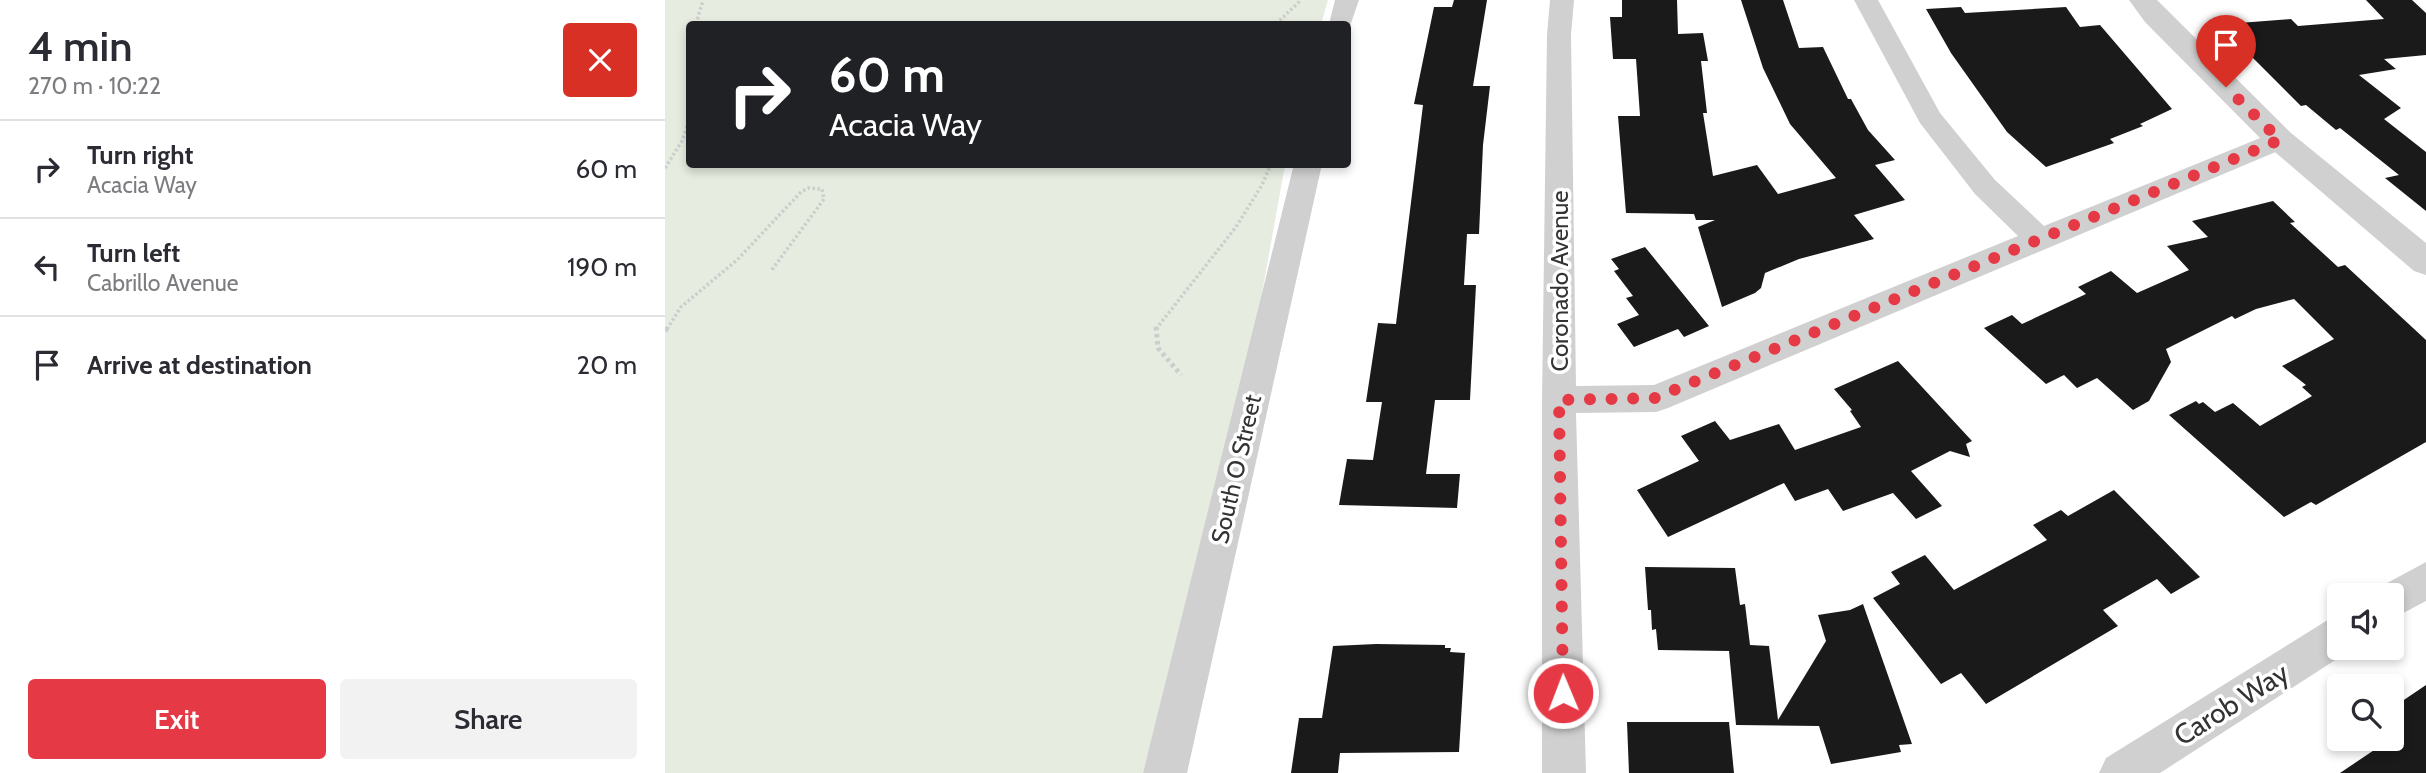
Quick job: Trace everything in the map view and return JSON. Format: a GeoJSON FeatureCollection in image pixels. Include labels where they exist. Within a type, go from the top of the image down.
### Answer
{"type":"FeatureCollection","features":[{"type":"Feature","properties":{"kind":"street"},"geometry":{"type":"LineString","coordinates":[[1342,21],[1347,0]]}},
{"type":"Feature","properties":{"kind":"street","name":"Coronado Avenue"},"geometry":{"type":"LineString","coordinates":[[1562,0],[1559,35],[1559,400],[1564,773]]}},
{"type":"Feature","properties":{"kind":"street"},"geometry":{"type":"LineString","coordinates":[[1865,0],[1929,117],[1985,187],[2038,238]]}},
{"type":"Feature","properties":{"kind":"street"},"geometry":{"type":"LineString","coordinates":[[2143,0],[2155,16],[2280,140],[2426,262]]}},
{"type":"Feature","properties":{"kind":"street"},"geometry":{"type":"LineString","coordinates":[[1559,400],[1655,398],[2280,140]]}},
{"type":"Feature","properties":{"kind":"street","name":"South O Street"},"geometry":{"type":"LineString","coordinates":[[1165,773],[1307,168]]}},
{"type":"Feature","properties":{"kind":"street"},"geometry":{"type":"LineString","coordinates":[[2404,594],[2426,580]]}},
{"type":"Feature","properties":{"kind":"street","name":"Carob Way"},"geometry":{"type":"LineString","coordinates":[[2121,773],[2327,643]]}},
{"type":"Feature","properties":{"kind":"path"},"geometry":{"type":"LineString","coordinates":[[697,21],[703,0]]}},
{"type":"Feature","properties":{"kind":"path"},"geometry":{"type":"LineString","coordinates":[[1279,21],[1301,0]]}},
{"type":"Feature","properties":{"kind":"path"},"geometry":{"type":"LineString","coordinates":[[665,168],[686,130]]}},
{"type":"Feature","properties":{"kind":"path"},"geometry":{"type":"LineString","coordinates":[[1181,375],[1157,349],[1153,338],[1156,326],[1240,219],[1270,168]]}},
{"type":"Feature","properties":{"kind":"path"},"geometry":{"type":"LineString","coordinates":[[665,331],[681,307],[737,260],[801,192],[818,187],[823,189],[824,199],[771,271]]}},
{"type":"Feature","properties":{"kind":"shaded area"},"geometry":{"type":"Polygon","coordinates":[[[665,0],[1328,0],[1322,21],[686,21],[686,168],[1284,168],[1247,376],[1143,773],[665,773],[665,0]]]}},
{"type":"Feature","properties":{"kind":"building"},"geometry":{"type":"Polygon","coordinates":[[[1454,0],[1487,0],[1473,86],[1490,86],[1483,145],[1479,234],[1467,234],[1464,285],[1476,285],[1470,400],[1435,400],[1426,474],[1460,474],[1457,508],[1339,505],[1347,459],[1373,460],[1382,402],[1366,402],[1378,323],[1396,324],[1423,105],[1414,104],[1434,7],[1452,7],[1454,0]]]}},
{"type":"Feature","properties":{"kind":"building"},"geometry":{"type":"Polygon","coordinates":[[[1622,0],[1677,0],[1678,34],[1703,33],[1708,61],[1701,61],[1707,113],[1703,113],[1713,176],[1757,165],[1778,194],[1836,178],[1790,124],[1763,68],[1741,0],[1783,0],[1799,48],[1823,47],[1848,99],[1851,99],[1868,130],[1895,160],[1875,165],[1905,200],[1854,215],[1874,239],[1799,259],[1765,273],[1761,288],[1755,293],[1722,307],[1698,227],[1715,220],[1696,220],[1694,214],[1626,213],[1618,116],[1640,116],[1636,59],[1613,59],[1610,17],[1622,17],[1622,0]]]}},
{"type":"Feature","properties":{"kind":"building"},"geometry":{"type":"Polygon","coordinates":[[[2366,0],[2412,0],[2426,13],[2426,55],[2384,59],[2396,69],[2359,75],[2401,108],[2384,119],[2426,152],[2426,211],[2385,178],[2399,175],[2340,128],[2336,130],[2306,105],[2301,106],[2231,36],[2250,34],[2239,23],[2291,19],[2298,26],[2384,19],[2366,0]]]}},
{"type":"Feature","properties":{"kind":"building"},"geometry":{"type":"Polygon","coordinates":[[[1961,7],[1965,13],[2066,7],[2080,27],[2100,25],[2172,109],[2140,124],[2143,126],[2110,139],[2114,143],[2046,167],[2007,132],[1951,53],[1926,9],[1961,7]]]}},
{"type":"Feature","properties":{"kind":"building"},"geometry":{"type":"Polygon","coordinates":[[[2273,201],[2295,222],[2290,223],[2338,267],[2345,265],[2426,340],[2426,442],[2316,505],[2311,502],[2284,517],[2169,415],[2196,401],[2199,404],[2203,402],[2215,412],[2233,403],[2260,426],[2312,396],[2302,387],[2306,385],[2282,366],[2334,339],[2294,299],[2256,309],[2235,319],[2232,316],[2166,349],[2171,362],[2149,401],[2133,410],[2097,378],[2077,388],[2064,375],[2046,384],[1984,328],[2012,315],[2022,324],[2086,294],[2078,287],[2111,271],[2137,293],[2189,270],[2167,246],[2208,237],[2192,221],[2273,201]]]}},
{"type":"Feature","properties":{"kind":"building"},"geometry":{"type":"Polygon","coordinates":[[[1645,247],[1709,326],[1684,337],[1678,329],[1634,347],[1617,324],[1639,315],[1626,298],[1633,296],[1614,271],[1619,269],[1611,259],[1645,247]]]}},
{"type":"Feature","properties":{"kind":"building"},"geometry":{"type":"Polygon","coordinates":[[[1898,361],[1972,441],[1966,444],[1970,457],[1950,451],[1911,471],[1942,506],[1916,519],[1893,493],[1843,511],[1828,489],[1795,501],[1784,483],[1668,537],[1637,490],[1699,461],[1681,436],[1715,421],[1730,440],[1779,424],[1795,450],[1861,427],[1850,411],[1852,410],[1834,389],[1898,361]]]}},
{"type":"Feature","properties":{"kind":"building"},"geometry":{"type":"Polygon","coordinates":[[[2114,490],[2200,577],[2171,594],[2157,579],[2103,610],[2118,626],[1986,704],[1961,673],[1941,684],[1873,598],[1900,584],[1891,572],[1925,555],[1954,590],[2047,540],[2033,525],[2061,510],[2068,516],[2114,490]]]}},
{"type":"Feature","properties":{"kind":"building"},"geometry":{"type":"Polygon","coordinates":[[[1645,567],[1735,568],[1740,605],[1745,604],[1750,645],[1769,646],[1778,720],[1826,641],[1818,615],[1850,610],[1863,604],[1912,744],[1899,745],[1901,752],[1831,764],[1819,726],[1736,725],[1729,651],[1658,650],[1656,629],[1652,630],[1651,610],[1648,610],[1645,567]]]}},
{"type":"Feature","properties":{"kind":"building"},"geometry":{"type":"Polygon","coordinates":[[[1445,645],[1445,648],[1451,648],[1450,652],[1465,653],[1459,752],[1340,753],[1338,773],[1291,773],[1299,718],[1322,718],[1333,646],[1445,645]]]}},
{"type":"Feature","properties":{"kind":"building"},"geometry":{"type":"Polygon","coordinates":[[[2426,685],[2426,773],[2340,773],[2373,751],[2404,751],[2404,700],[2426,685]]]}},
{"type":"Feature","properties":{"kind":"building"},"geometry":{"type":"Polygon","coordinates":[[[1627,722],[1729,722],[1734,773],[1629,773],[1627,722]]]}},
{"type":"Feature","properties":{"kind":"route"},"geometry":{"type":"LineString","coordinates":[[1563,693],[1559,400],[1655,398],[2280,140],[2226,87]]}}]}
